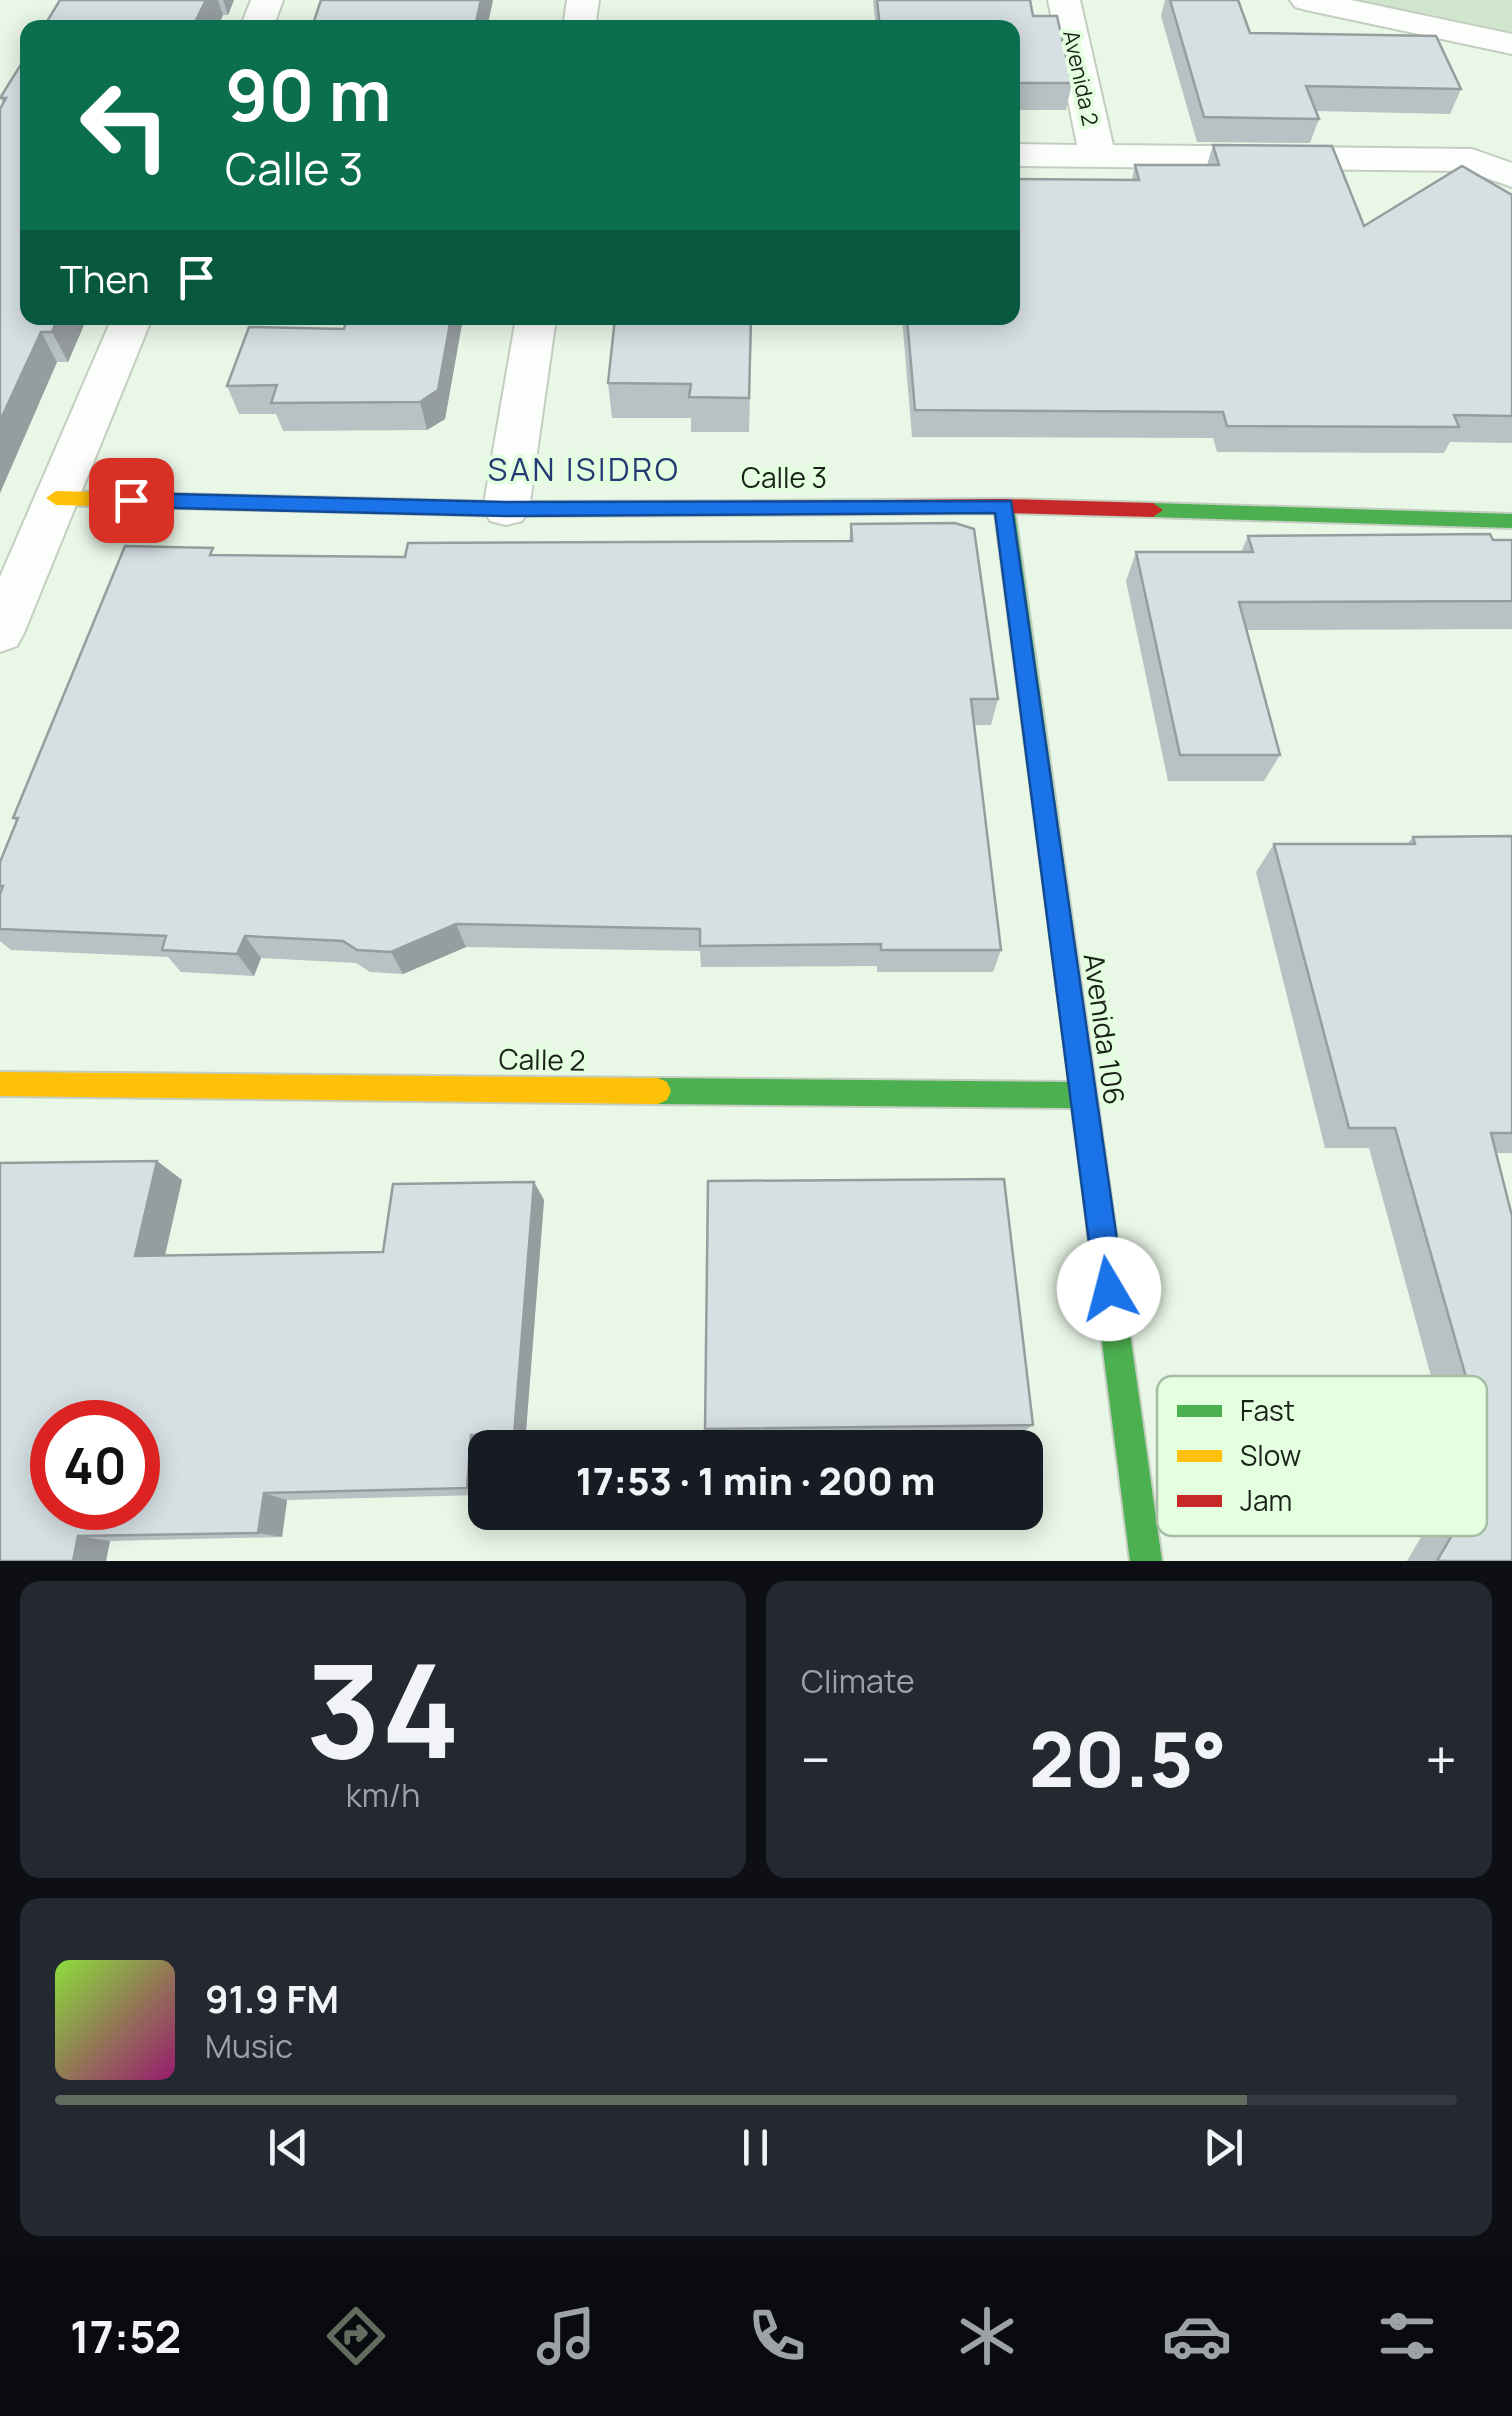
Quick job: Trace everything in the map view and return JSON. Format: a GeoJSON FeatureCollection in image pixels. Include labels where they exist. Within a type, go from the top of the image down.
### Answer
{"type":"FeatureCollection","features":[{"type":"Feature","properties":{"kind":"street","name":"Avenida 2"},"geometry":{"type":"LineString","coordinates":[[1064,0],[1097,155]]}},
{"type":"Feature","properties":{"kind":"street"},"geometry":{"type":"LineString","coordinates":[[1306,0],[1512,44]]}},
{"type":"Feature","properties":{"kind":"street"},"geometry":{"type":"LineString","coordinates":[[1020,155],[1472,160],[1512,176]]}},
{"type":"Feature","properties":{"kind":"street"},"geometry":{"type":"LineString","coordinates":[[0,633],[129,325]]}},
{"type":"Feature","properties":{"kind":"street"},"geometry":{"type":"LineString","coordinates":[[506,509],[535,325]]}},
{"type":"Feature","properties":{"kind":"street","name":"Calle 3"},"geometry":{"type":"LineString","coordinates":[[56,498],[506,509],[1004,506],[1512,521]]}},
{"type":"Feature","properties":{"kind":"street","name":"Avenida 106"},"geometry":{"type":"LineString","coordinates":[[1004,506],[1146,1561]]}},
{"type":"Feature","properties":{"kind":"street","name":"Calle 2"},"geometry":{"type":"LineString","coordinates":[[0,1084],[1083,1095]]}},
{"type":"Feature","properties":{"kind":"green space"},"geometry":{"type":"Polygon","coordinates":[[[1306,0],[1512,0],[1512,44],[1306,0]]]}},
{"type":"Feature","properties":{"kind":"building"},"geometry":{"type":"Polygon","coordinates":[[[60,0],[206,0],[196,20],[48,20],[60,0]]]}},
{"type":"Feature","properties":{"kind":"building"},"geometry":{"type":"Polygon","coordinates":[[[321,0],[481,0],[476,20],[314,20],[321,0]]]}},
{"type":"Feature","properties":{"kind":"building"},"geometry":{"type":"Polygon","coordinates":[[[877,0],[1030,0],[1033,16],[1057,16],[1072,83],[1020,83],[1020,20],[879,20],[877,0]]]}},
{"type":"Feature","properties":{"kind":"building"},"geometry":{"type":"Polygon","coordinates":[[[1170,0],[1238,0],[1250,33],[1436,36],[1461,89],[1306,86],[1319,119],[1204,117],[1170,0]]]}},
{"type":"Feature","properties":{"kind":"building"},"geometry":{"type":"Polygon","coordinates":[[[20,66],[20,325],[55,325],[52,332],[41,332],[0,421],[0,109],[6,98],[0,98],[20,66]]]}},
{"type":"Feature","properties":{"kind":"building"},"geometry":{"type":"Polygon","coordinates":[[[1213,145],[1332,146],[1364,226],[1462,166],[1512,195],[1512,416],[1454,415],[1459,427],[1227,426],[1223,412],[915,410],[908,325],[1020,325],[1020,179],[1139,180],[1135,165],[1219,165],[1213,145]]]}},
{"type":"Feature","properties":{"kind":"building"},"geometry":{"type":"Polygon","coordinates":[[[345,325],[450,325],[438,390],[420,402],[271,403],[277,385],[227,386],[249,327],[344,329],[345,325]]]}},
{"type":"Feature","properties":{"kind":"building"},"geometry":{"type":"Polygon","coordinates":[[[614,325],[751,325],[749,398],[689,397],[691,384],[608,383],[614,325]]]}},
{"type":"Feature","properties":{"kind":"building"},"geometry":{"type":"Polygon","coordinates":[[[955,523],[974,529],[998,699],[971,699],[1001,950],[881,950],[881,944],[700,946],[700,929],[456,924],[391,952],[357,950],[343,941],[245,936],[237,954],[162,950],[166,936],[0,929],[0,862],[18,818],[13,818],[125,546],[213,548],[210,555],[405,557],[408,543],[852,541],[851,524],[955,523]]]}},
{"type":"Feature","properties":{"kind":"building"},"geometry":{"type":"Polygon","coordinates":[[[1490,534],[1493,540],[1512,540],[1512,601],[1239,602],[1280,755],[1180,755],[1136,552],[1253,552],[1248,536],[1490,534]]]}},
{"type":"Feature","properties":{"kind":"building"},"geometry":{"type":"Polygon","coordinates":[[[1512,836],[1512,1133],[1491,1133],[1512,1216],[1512,1561],[1437,1561],[1451,1536],[1487,1536],[1487,1376],[1466,1376],[1395,1128],[1349,1128],[1274,844],[1415,844],[1413,837],[1512,836]]]}},
{"type":"Feature","properties":{"kind":"building"},"geometry":{"type":"Polygon","coordinates":[[[157,1161],[135,1256],[383,1252],[393,1184],[534,1182],[514,1430],[468,1430],[467,1488],[264,1493],[258,1533],[78,1536],[73,1561],[0,1561],[0,1163],[157,1161]]]}},
{"type":"Feature","properties":{"kind":"building"},"geometry":{"type":"Polygon","coordinates":[[[1004,1179],[1033,1425],[705,1429],[708,1181],[1004,1179]]]}},
{"type":"Feature","properties":{"kind":"traffic: fast"},"geometry":{"type":"LineString","coordinates":[[1004,506],[1146,1561]]}},
{"type":"Feature","properties":{"kind":"traffic: fast"},"geometry":{"type":"LineString","coordinates":[[1153,510],[1512,521]]}},
{"type":"Feature","properties":{"kind":"traffic: fast"},"geometry":{"type":"LineString","coordinates":[[658,1091],[1083,1095]]}},
{"type":"Feature","properties":{"kind":"traffic: slow"},"geometry":{"type":"LineString","coordinates":[[56,498],[506,509],[746,508]]}},
{"type":"Feature","properties":{"kind":"traffic: slow"},"geometry":{"type":"LineString","coordinates":[[0,1084],[658,1091]]}},
{"type":"Feature","properties":{"kind":"traffic: jam"},"geometry":{"type":"LineString","coordinates":[[746,508],[1004,506],[1153,510]]}},
{"type":"Feature","properties":{"kind":"district","name":"SAN ISIDRO"},"geometry":{"type":"Point","coordinates":[584,469]}},
{"type":"Feature","properties":{"kind":"route"},"geometry":{"type":"LineString","coordinates":[[131,500],[506,509],[1004,506],[1109,1289]]}}]}
